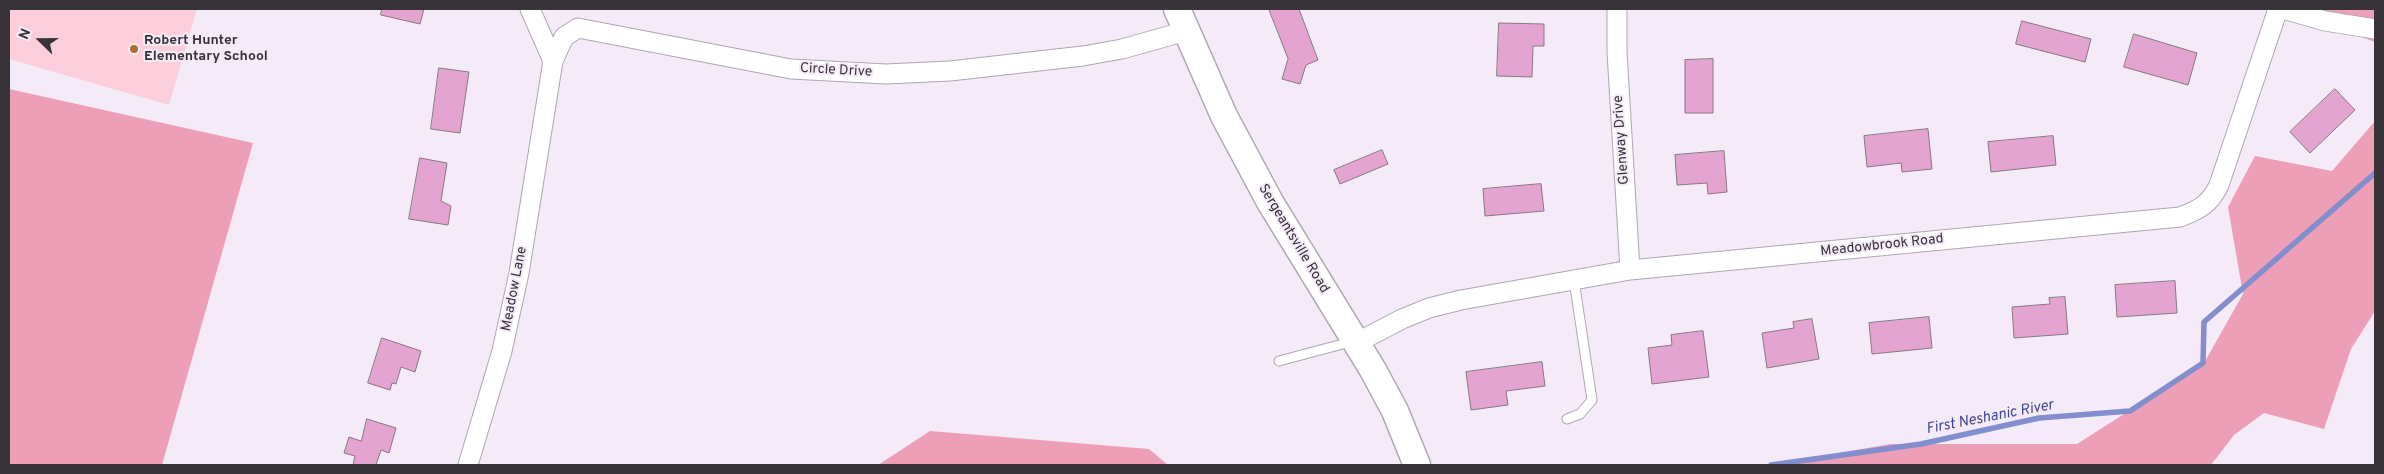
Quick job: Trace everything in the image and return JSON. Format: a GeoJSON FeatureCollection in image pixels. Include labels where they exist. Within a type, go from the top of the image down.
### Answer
{"type":"FeatureCollection","features":[{"type":"Feature","properties":{"kind":"main road","name":"Sergeantsville Road"},"geometry":{"type":"LineString","coordinates":[[1182,20],[1224,116],[1270,202],[1356,342],[1394,411],[1411,447],[1417,465]]}},
{"type":"Feature","properties":{"kind":"street"},"geometry":{"type":"LineString","coordinates":[[530,9],[552,61]]}},
{"type":"Feature","properties":{"kind":"street","name":"Glenway Drive"},"geometry":{"type":"LineString","coordinates":[[1617,9],[1617,52],[1630,270]]}},
{"type":"Feature","properties":{"kind":"street","name":"Meadowbrook Road"},"geometry":{"type":"LineString","coordinates":[[1356,342],[1429,308],[1461,300],[1630,270],[2159,220],[2180,217],[2197,211],[2212,200],[2219,186],[2278,9]]}},
{"type":"Feature","properties":{"kind":"street"},"geometry":{"type":"LineString","coordinates":[[2282,9],[2325,22],[2375,29]]}},
{"type":"Feature","properties":{"kind":"street","name":"Circle Drive"},"geometry":{"type":"LineString","coordinates":[[545,109],[552,61],[564,37],[578,28],[791,69],[886,74],[950,71],[1083,56],[1122,49],[1182,20]]}},
{"type":"Feature","properties":{"kind":"street","name":"Meadow Lane"},"geometry":{"type":"LineString","coordinates":[[468,465],[510,314],[545,109]]}},
{"type":"Feature","properties":{"kind":"lane"},"geometry":{"type":"LineString","coordinates":[[1567,419],[1580,414],[1592,400],[1574,280]]}},
{"type":"Feature","properties":{"kind":"lane"},"geometry":{"type":"LineString","coordinates":[[1279,361],[1356,342]]}},
{"type":"Feature","properties":{"kind":"shaded area"},"geometry":{"type":"Polygon","coordinates":[[[9,9],[197,9],[169,105],[9,59],[9,9]]]}},
{"type":"Feature","properties":{"kind":"shaded area"},"geometry":{"type":"Polygon","coordinates":[[[2299,9],[2375,9],[2375,42],[2298,14],[2299,9]]]}},
{"type":"Feature","properties":{"kind":"shaded area"},"geometry":{"type":"Polygon","coordinates":[[[9,89],[253,143],[162,465],[9,465],[9,89]]]}},
{"type":"Feature","properties":{"kind":"shaded area"},"geometry":{"type":"Polygon","coordinates":[[[2375,121],[2375,311],[2351,349],[2324,429],[2264,413],[2234,435],[2211,465],[1770,465],[1890,444],[2077,444],[2204,363],[2243,294],[2228,207],[2255,156],[2332,171],[2375,121]]]}},
{"type":"Feature","properties":{"kind":"shaded area"},"geometry":{"type":"Polygon","coordinates":[[[930,431],[1149,449],[1168,465],[878,465],[930,431]]]}},
{"type":"Feature","properties":{"kind":"building"},"geometry":{"type":"Polygon","coordinates":[[[382,9],[424,9],[420,24],[381,15],[382,9]]]}},
{"type":"Feature","properties":{"kind":"building"},"geometry":{"type":"Polygon","coordinates":[[[1269,9],[1299,9],[1318,60],[1306,65],[1300,84],[1282,79],[1288,59],[1269,9]]]}},
{"type":"Feature","properties":{"kind":"building"},"geometry":{"type":"Polygon","coordinates":[[[2022,21],[2091,39],[2085,62],[2016,44],[2022,21]]]}},
{"type":"Feature","properties":{"kind":"building"},"geometry":{"type":"Polygon","coordinates":[[[1499,23],[1544,24],[1544,46],[1533,46],[1532,77],[1497,76],[1499,23]]]}},
{"type":"Feature","properties":{"kind":"building"},"geometry":{"type":"Polygon","coordinates":[[[2134,34],[2197,53],[2188,85],[2124,67],[2134,34]]]}},
{"type":"Feature","properties":{"kind":"building"},"geometry":{"type":"Polygon","coordinates":[[[1713,59],[1713,113],[1685,113],[1685,60],[1713,59]]]}},
{"type":"Feature","properties":{"kind":"building"},"geometry":{"type":"Polygon","coordinates":[[[439,68],[469,72],[460,133],[431,129],[439,68]]]}},
{"type":"Feature","properties":{"kind":"building"},"geometry":{"type":"Polygon","coordinates":[[[2335,89],[2355,110],[2310,153],[2290,132],[2335,89]]]}},
{"type":"Feature","properties":{"kind":"building"},"geometry":{"type":"Polygon","coordinates":[[[1928,129],[1932,169],[1902,172],[1901,163],[1867,167],[1864,136],[1928,129]]]}},
{"type":"Feature","properties":{"kind":"building"},"geometry":{"type":"Polygon","coordinates":[[[2053,136],[2056,165],[1991,172],[1988,142],[2053,136]]]}},
{"type":"Feature","properties":{"kind":"building"},"geometry":{"type":"Polygon","coordinates":[[[1382,150],[1388,164],[1340,184],[1334,170],[1382,150]]]}},
{"type":"Feature","properties":{"kind":"building"},"geometry":{"type":"Polygon","coordinates":[[[1724,151],[1727,192],[1708,194],[1707,183],[1677,185],[1675,155],[1724,151]]]}},
{"type":"Feature","properties":{"kind":"building"},"geometry":{"type":"Polygon","coordinates":[[[420,158],[447,163],[441,201],[451,206],[448,225],[409,219],[420,158]]]}},
{"type":"Feature","properties":{"kind":"building"},"geometry":{"type":"Polygon","coordinates":[[[1541,184],[1544,211],[1485,216],[1483,189],[1541,184]]]}},
{"type":"Feature","properties":{"kind":"building"},"geometry":{"type":"Polygon","coordinates":[[[2175,281],[2177,313],[2117,317],[2115,285],[2175,281]]]}},
{"type":"Feature","properties":{"kind":"building"},"geometry":{"type":"Polygon","coordinates":[[[2065,297],[2068,334],[2014,338],[2012,307],[2050,304],[2049,298],[2065,297]]]}},
{"type":"Feature","properties":{"kind":"building"},"geometry":{"type":"Polygon","coordinates":[[[1929,317],[1932,348],[1872,354],[1869,323],[1929,317]]]}},
{"type":"Feature","properties":{"kind":"building"},"geometry":{"type":"Polygon","coordinates":[[[1812,319],[1819,359],[1767,368],[1762,333],[1794,328],[1793,322],[1812,319]]]}},
{"type":"Feature","properties":{"kind":"building"},"geometry":{"type":"Polygon","coordinates":[[[1703,331],[1709,377],[1652,384],[1648,348],[1672,345],[1671,335],[1703,331]]]}},
{"type":"Feature","properties":{"kind":"building"},"geometry":{"type":"Polygon","coordinates":[[[382,338],[421,351],[415,372],[401,367],[396,384],[392,383],[390,390],[368,383],[382,338]]]}},
{"type":"Feature","properties":{"kind":"building"},"geometry":{"type":"Polygon","coordinates":[[[1542,362],[1545,386],[1506,391],[1508,405],[1471,410],[1466,372],[1542,362]]]}},
{"type":"Feature","properties":{"kind":"building"},"geometry":{"type":"Polygon","coordinates":[[[367,419],[396,428],[389,453],[381,450],[376,465],[353,465],[355,456],[344,453],[349,437],[361,441],[367,419]]]}},
{"type":"Feature","properties":{"kind":"waterway","name":"First Neshanic River"},"geometry":{"type":"LineString","coordinates":[[1771,465],[1921,444],[2039,418],[2130,411],[2203,363],[2204,322],[2375,173]]}},
{"type":"Feature","properties":{"kind":"place","name":"Robert Hunter Elementary School"},"geometry":{"type":"Point","coordinates":[134,49]}}]}
